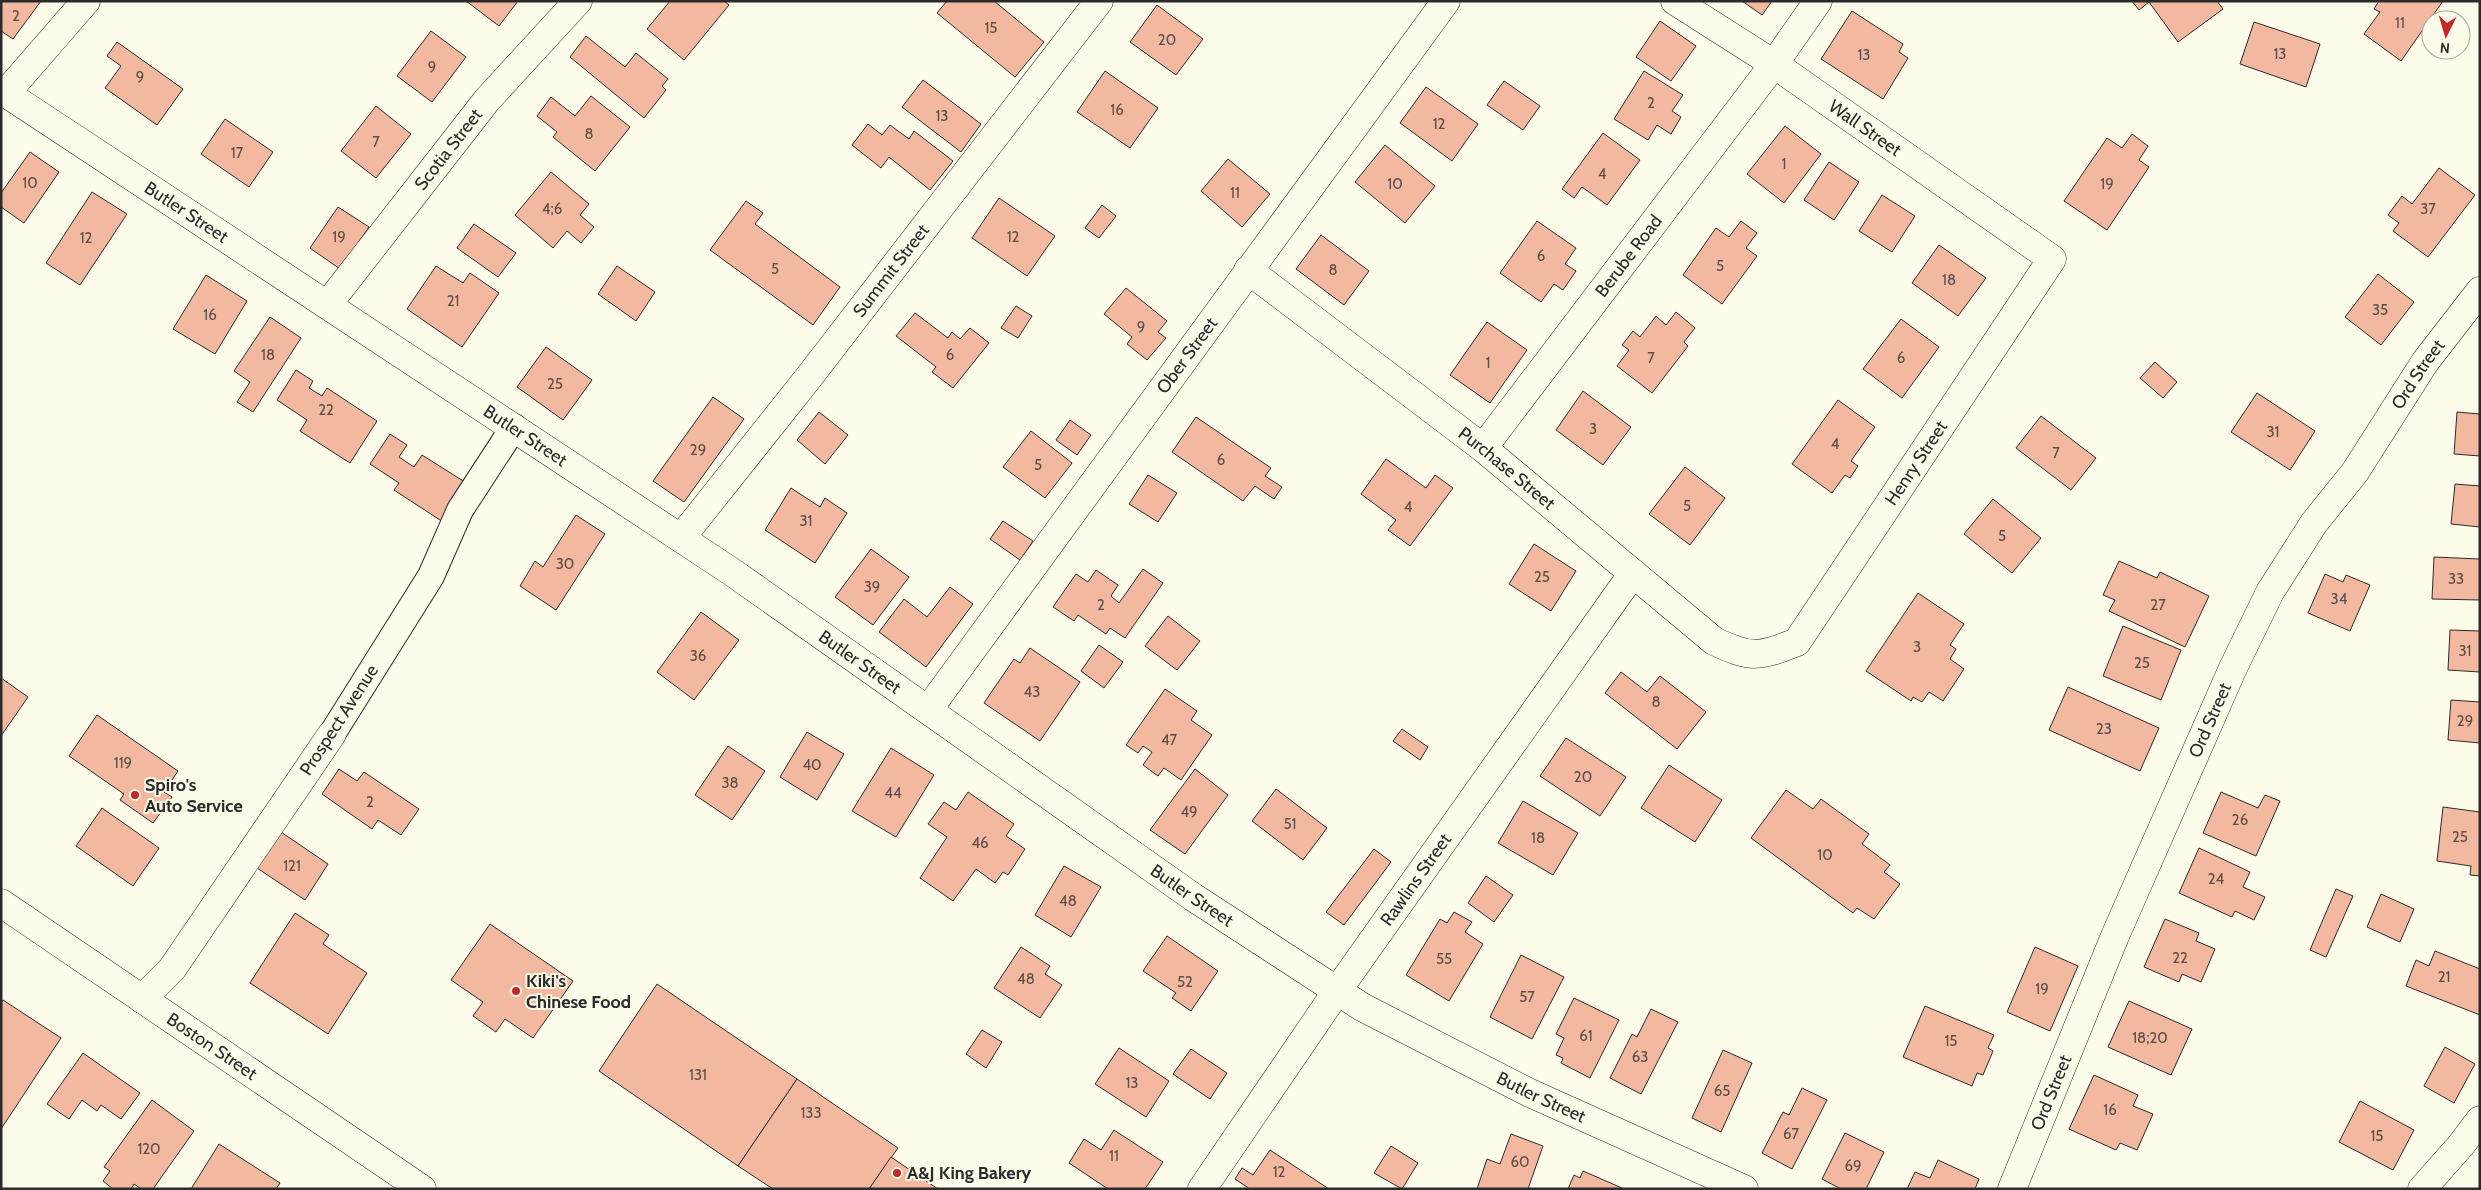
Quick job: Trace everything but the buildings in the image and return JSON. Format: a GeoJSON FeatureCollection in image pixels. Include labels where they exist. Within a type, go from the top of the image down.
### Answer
{"type":"FeatureCollection","features":[{"type":"Feature","properties":{"kind":"street"},"geometry":{"type":"LineString","coordinates":[[4,91],[86,1]]}},
{"type":"Feature","properties":{"kind":"street","name":"Scotia Street"},"geometry":{"type":"LineString","coordinates":[[328,304],[487,100],[578,1]]}},
{"type":"Feature","properties":{"kind":"street","name":"Summit Street"},"geometry":{"type":"LineString","coordinates":[[680,538],[810,377],[1099,1]]}},
{"type":"Feature","properties":{"kind":"street","name":"Ober Street"},"geometry":{"type":"LineString","coordinates":[[928,710],[1446,1]]}},
{"type":"Feature","properties":{"kind":"street","name":"Wall Street"},"geometry":{"type":"LineString","coordinates":[[1675,1],[1774,64],[2052,259]]}},
{"type":"Feature","properties":{"kind":"street","name":"Berube Road"},"geometry":{"type":"LineString","coordinates":[[1483,448],[1774,64],[1818,1]]}},
{"type":"Feature","properties":{"kind":"street","name":"Butler Street"},"geometry":{"type":"LineString","coordinates":[[4,91],[680,538],[1193,896],[1362,1007],[1530,1093],[1744,1189]]}},
{"type":"Feature","properties":{"kind":"street","name":"Henry Street"},"geometry":{"type":"LineString","coordinates":[[1767,654],[1797,642],[2052,259]]}},
{"type":"Feature","properties":{"kind":"street","name":"Purchase Street"},"geometry":{"type":"LineString","coordinates":[[1248,270],[1483,448],[1714,641],[1739,653],[1767,654]]}},
{"type":"Feature","properties":{"kind":"street","name":"Ord Street"},"geometry":{"type":"LineString","coordinates":[[2012,1189],[2115,936],[2233,668],[2270,592],[2314,524],[2355,472],[2425,362],[2480,291]]}},
{"type":"Feature","properties":{"kind":"street","name":"Prospect Avenue"},"geometry":{"type":"LineString","coordinates":[[142,999],[172,969],[332,734],[431,576],[460,510],[514,427]]}},
{"type":"Feature","properties":{"kind":"street","name":"Rawlins Street"},"geometry":{"type":"LineString","coordinates":[[1202,1189],[1337,991],[1633,573]]}},
{"type":"Feature","properties":{"kind":"street","name":"Boston Street"},"geometry":{"type":"LineString","coordinates":[[1,903],[422,1189]]}},
{"type":"Feature","properties":{"kind":"street"},"geometry":{"type":"LineString","coordinates":[[2422,1189],[2461,1145],[2480,1120]]}},
{"type":"Feature","properties":{"kind":"place","name":"Spiro's Auto Service"},"geometry":{"type":"Point","coordinates":[135,795]}},
{"type":"Feature","properties":{"kind":"place","name":"Kiki's Chinese Food"},"geometry":{"type":"Point","coordinates":[516,991]}},
{"type":"Feature","properties":{"kind":"place","name":"A&J King Bakery"},"geometry":{"type":"Point","coordinates":[897,1173]}}]}
